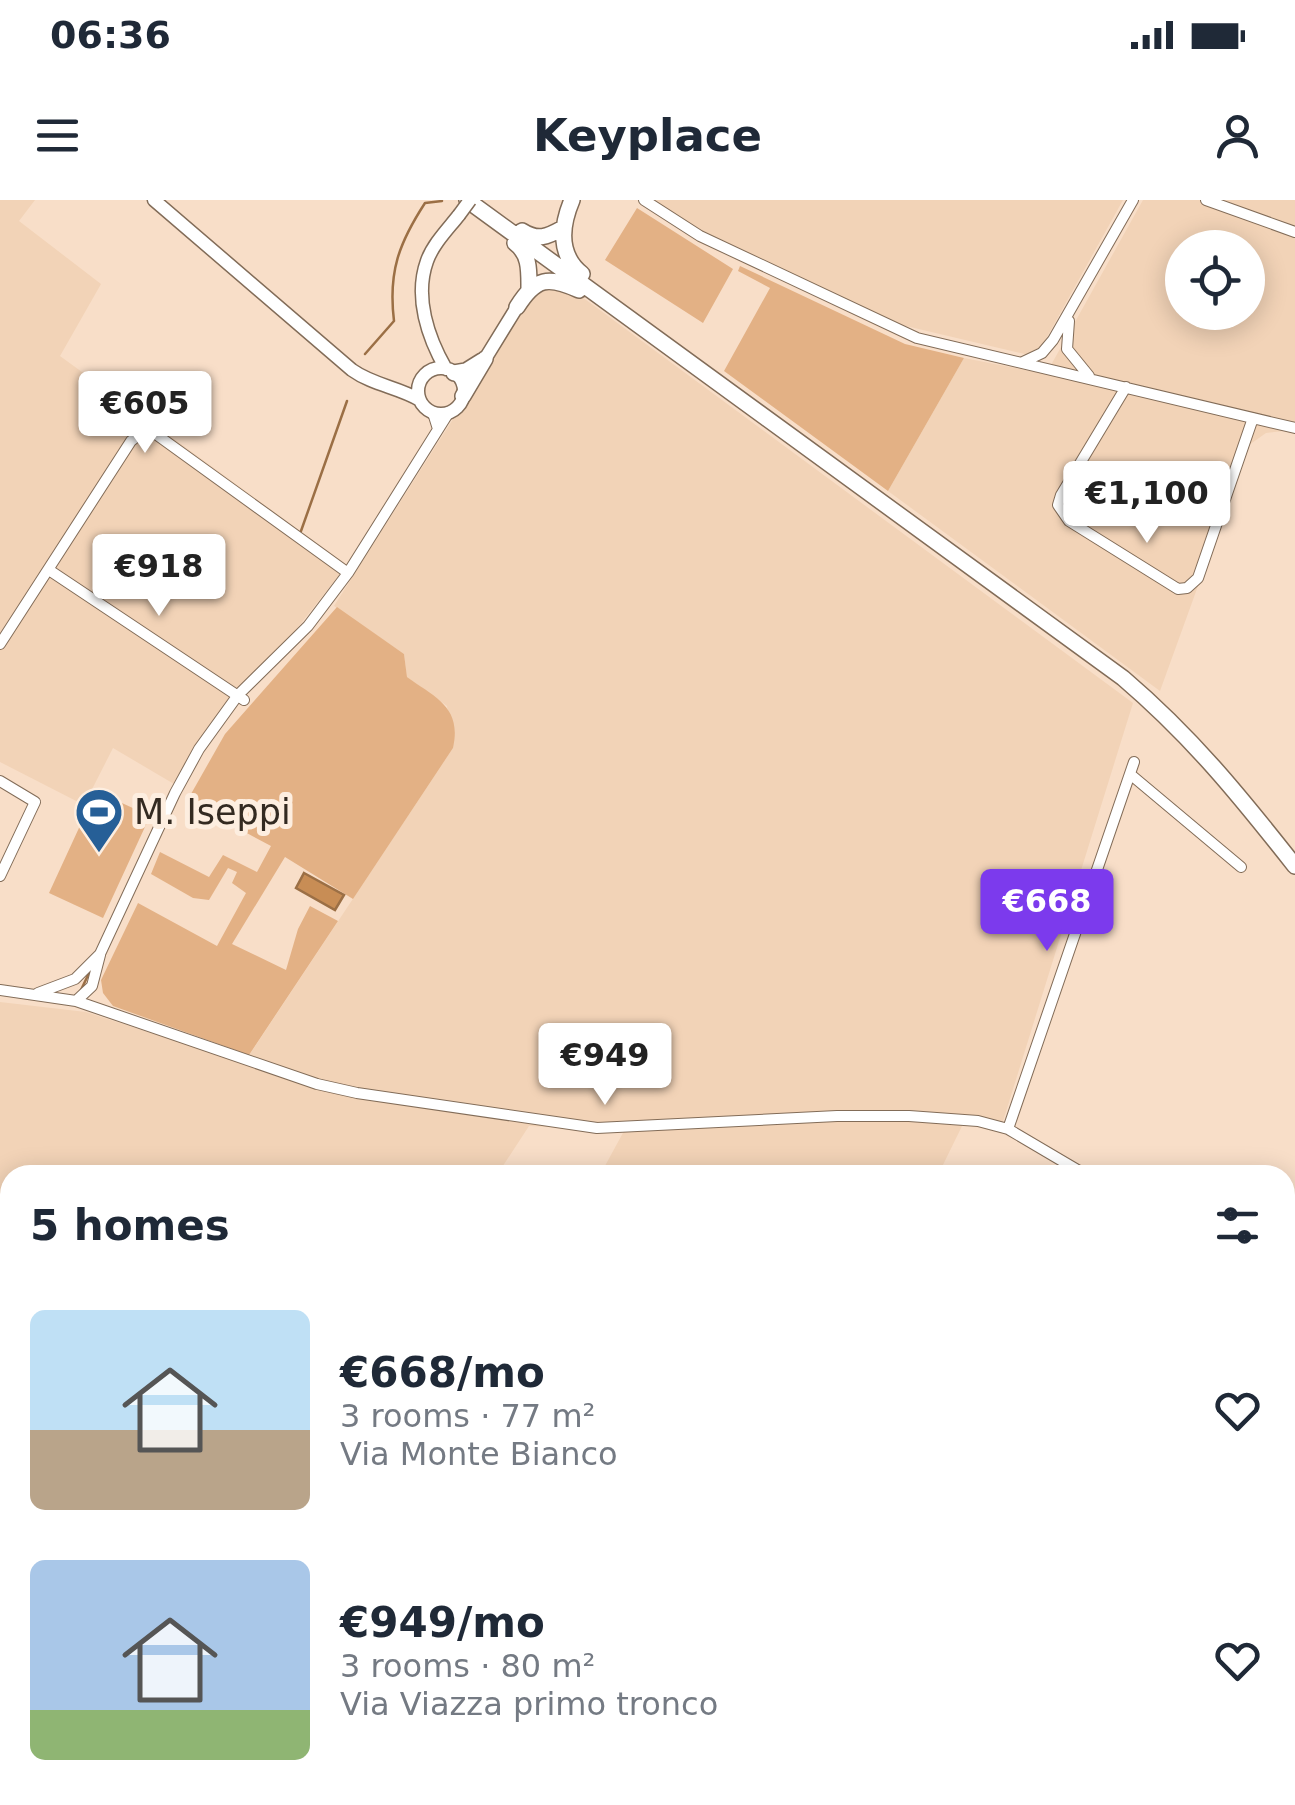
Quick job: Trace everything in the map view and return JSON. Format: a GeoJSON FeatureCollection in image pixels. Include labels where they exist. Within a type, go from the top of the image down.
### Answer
{"type":"FeatureCollection","features":[{"type":"Feature","properties":{"kind":"highway"},"geometry":{"type":"LineString","coordinates":[[570,202],[563,228],[565,252],[572,266],[644,330]]}},
{"type":"Feature","properties":{"kind":"highway"},"geometry":{"type":"LineString","coordinates":[[466,203],[533,238],[548,237],[563,228]]}},
{"type":"Feature","properties":{"kind":"highway"},"geometry":{"type":"LineString","coordinates":[[466,203],[522,248],[529,263],[529,289]]}},
{"type":"Feature","properties":{"kind":"highway"},"geometry":{"type":"LineString","coordinates":[[466,203],[1122,678],[1165,714],[1215,765],[1295,866]]}},
{"type":"Feature","properties":{"kind":"highway"},"geometry":{"type":"LineString","coordinates":[[518,307],[529,289],[542,282],[556,281],[577,289],[644,330]]}},
{"type":"Feature","properties":{"kind":"highway"},"geometry":{"type":"LineString","coordinates":[[450,371],[466,371],[485,359]]}},
{"type":"Feature","properties":{"kind":"highway"},"geometry":{"type":"LineString","coordinates":[[463,396],[485,359]]}},
{"type":"Feature","properties":{"kind":"main road"},"geometry":{"type":"LineString","coordinates":[[154,200],[352,370],[375,383],[401,389],[440,414],[459,404],[462,383],[431,341],[422,294],[426,263],[466,203]]}},
{"type":"Feature","properties":{"kind":"main road"},"geometry":{"type":"LineString","coordinates":[[485,359],[518,307]]}},
{"type":"Feature","properties":{"kind":"main road"},"geometry":{"type":"LineString","coordinates":[[423,404],[431,341]]}},
{"type":"Feature","properties":{"kind":"main road"},"geometry":{"type":"LineString","coordinates":[[401,389],[424,377],[450,371]]}},
{"type":"Feature","properties":{"kind":"street"},"geometry":{"type":"LineString","coordinates":[[644,200],[700,236],[902,333],[1295,428]]}},
{"type":"Feature","properties":{"kind":"street"},"geometry":{"type":"LineString","coordinates":[[1028,364],[1053,340],[1133,200]]}},
{"type":"Feature","properties":{"kind":"street"},"geometry":{"type":"LineString","coordinates":[[1206,200],[1295,232]]}},
{"type":"Feature","properties":{"kind":"street"},"geometry":{"type":"LineString","coordinates":[[1074,306],[1066,328],[1067,349],[1090,378]]}},
{"type":"Feature","properties":{"kind":"street"},"geometry":{"type":"LineString","coordinates":[[1053,340],[1054,369]]}},
{"type":"Feature","properties":{"kind":"street"},"geometry":{"type":"LineString","coordinates":[[1054,369],[1067,349]]}},
{"type":"Feature","properties":{"kind":"street"},"geometry":{"type":"LineString","coordinates":[[1126,387],[1058,505],[1069,521],[1178,588],[1187,588],[1198,578],[1253,418]]}},
{"type":"Feature","properties":{"kind":"street"},"geometry":{"type":"LineString","coordinates":[[423,404],[433,414],[439,430]]}},
{"type":"Feature","properties":{"kind":"street"},"geometry":{"type":"LineString","coordinates":[[76,1001],[92,986],[100,954],[174,792],[199,749],[241,697],[308,626],[348,574],[448,412]]}},
{"type":"Feature","properties":{"kind":"street"},"geometry":{"type":"LineString","coordinates":[[0,644],[131,441],[144,431],[157,435],[348,574]]}},
{"type":"Feature","properties":{"kind":"street"},"geometry":{"type":"LineString","coordinates":[[49,570],[241,697]]}},
{"type":"Feature","properties":{"kind":"street"},"geometry":{"type":"LineString","coordinates":[[1008,1130],[1132,768],[1242,867]]}},
{"type":"Feature","properties":{"kind":"street"},"geometry":{"type":"LineString","coordinates":[[0,781],[36,802],[0,876]]}},
{"type":"Feature","properties":{"kind":"street"},"geometry":{"type":"LineString","coordinates":[[35,994],[75,979],[100,954]]}},
{"type":"Feature","properties":{"kind":"street"},"geometry":{"type":"LineString","coordinates":[[75,979],[76,1001]]}},
{"type":"Feature","properties":{"kind":"street"},"geometry":{"type":"LineString","coordinates":[[92,986],[109,1011]]}},
{"type":"Feature","properties":{"kind":"street"},"geometry":{"type":"LineString","coordinates":[[0,990],[76,1001],[317,1084],[357,1093],[596,1128],[736,1119],[909,1116],[978,1121],[1008,1130],[1069,1165]]}},
{"type":"Feature","properties":{"kind":"shaded area"},"geometry":{"type":"Polygon","coordinates":[[[0,200],[35,200],[19,221],[101,284],[60,356],[347,565],[174,784],[113,748],[84,805],[0,762],[0,200]]]}},
{"type":"Feature","properties":{"kind":"shaded area"},"geometry":{"type":"Polygon","coordinates":[[[654,200],[1123,200],[1042,346],[1029,355],[889,322],[702,232],[654,200]]]}},
{"type":"Feature","properties":{"kind":"shaded area"},"geometry":{"type":"Polygon","coordinates":[[[1143,200],[1295,200],[1295,434],[1266,433],[1249,445],[1160,691],[888,491],[964,358],[1046,374],[1143,200]]]}},
{"type":"Feature","properties":{"kind":"shaded area"},"geometry":{"type":"Polygon","coordinates":[[[637,208],[733,269],[703,323],[605,260],[637,208]]]}},
{"type":"Feature","properties":{"kind":"shaded area"},"geometry":{"type":"Polygon","coordinates":[[[740,266],[905,344],[964,358],[888,491],[724,371],[770,288],[738,271],[740,266]]]}},
{"type":"Feature","properties":{"kind":"shaded area"},"geometry":{"type":"Polygon","coordinates":[[[547,286],[574,291],[1133,703],[1000,1131],[964,1122],[943,1165],[605,1165],[624,1131],[529,1126],[504,1165],[0,1165],[0,1002],[86,1012],[244,1063],[453,748],[447,706],[407,677],[404,654],[334,606],[530,298],[547,286]]]}},
{"type":"Feature","properties":{"kind":"shaded area"},"geometry":{"type":"Polygon","coordinates":[[[337,607],[404,654],[407,677],[437,698],[450,713],[455,734],[453,748],[353,899],[285,857],[232,944],[286,970],[298,929],[310,906],[338,921],[249,1055],[113,1006],[103,993],[101,980],[138,903],[217,946],[246,893],[232,883],[237,872],[228,868],[209,900],[193,898],[151,874],[160,852],[209,877],[223,855],[257,872],[271,846],[187,801],[225,734],[337,607]]]}},
{"type":"Feature","properties":{"kind":"shaded area","name":"M. Iseppi"},"geometry":{"type":"Polygon","coordinates":[[[96,791],[150,816],[103,918],[49,893],[96,791]]]}},
{"type":"Feature","properties":{"kind":"shaded area"},"geometry":{"type":"Polygon","coordinates":[[[304,873],[344,895],[335,910],[296,888],[304,873]]]}},
{"type":"Feature","properties":{"kind":"waterway"},"geometry":{"type":"LineString","coordinates":[[365,354],[394,321],[394,273],[408,231],[425,203],[442,201]]}},
{"type":"Feature","properties":{"kind":"waterway"},"geometry":{"type":"LineString","coordinates":[[301,531],[347,401]]}},
{"type":"Feature","properties":{"kind":"waterway"},"geometry":{"type":"LineString","coordinates":[[80,992],[90,971]]}},
{"type":"Feature","properties":{"kind":"place","name":"M. Iseppi"},"geometry":{"type":"Point","coordinates":[99,854]}}]}
